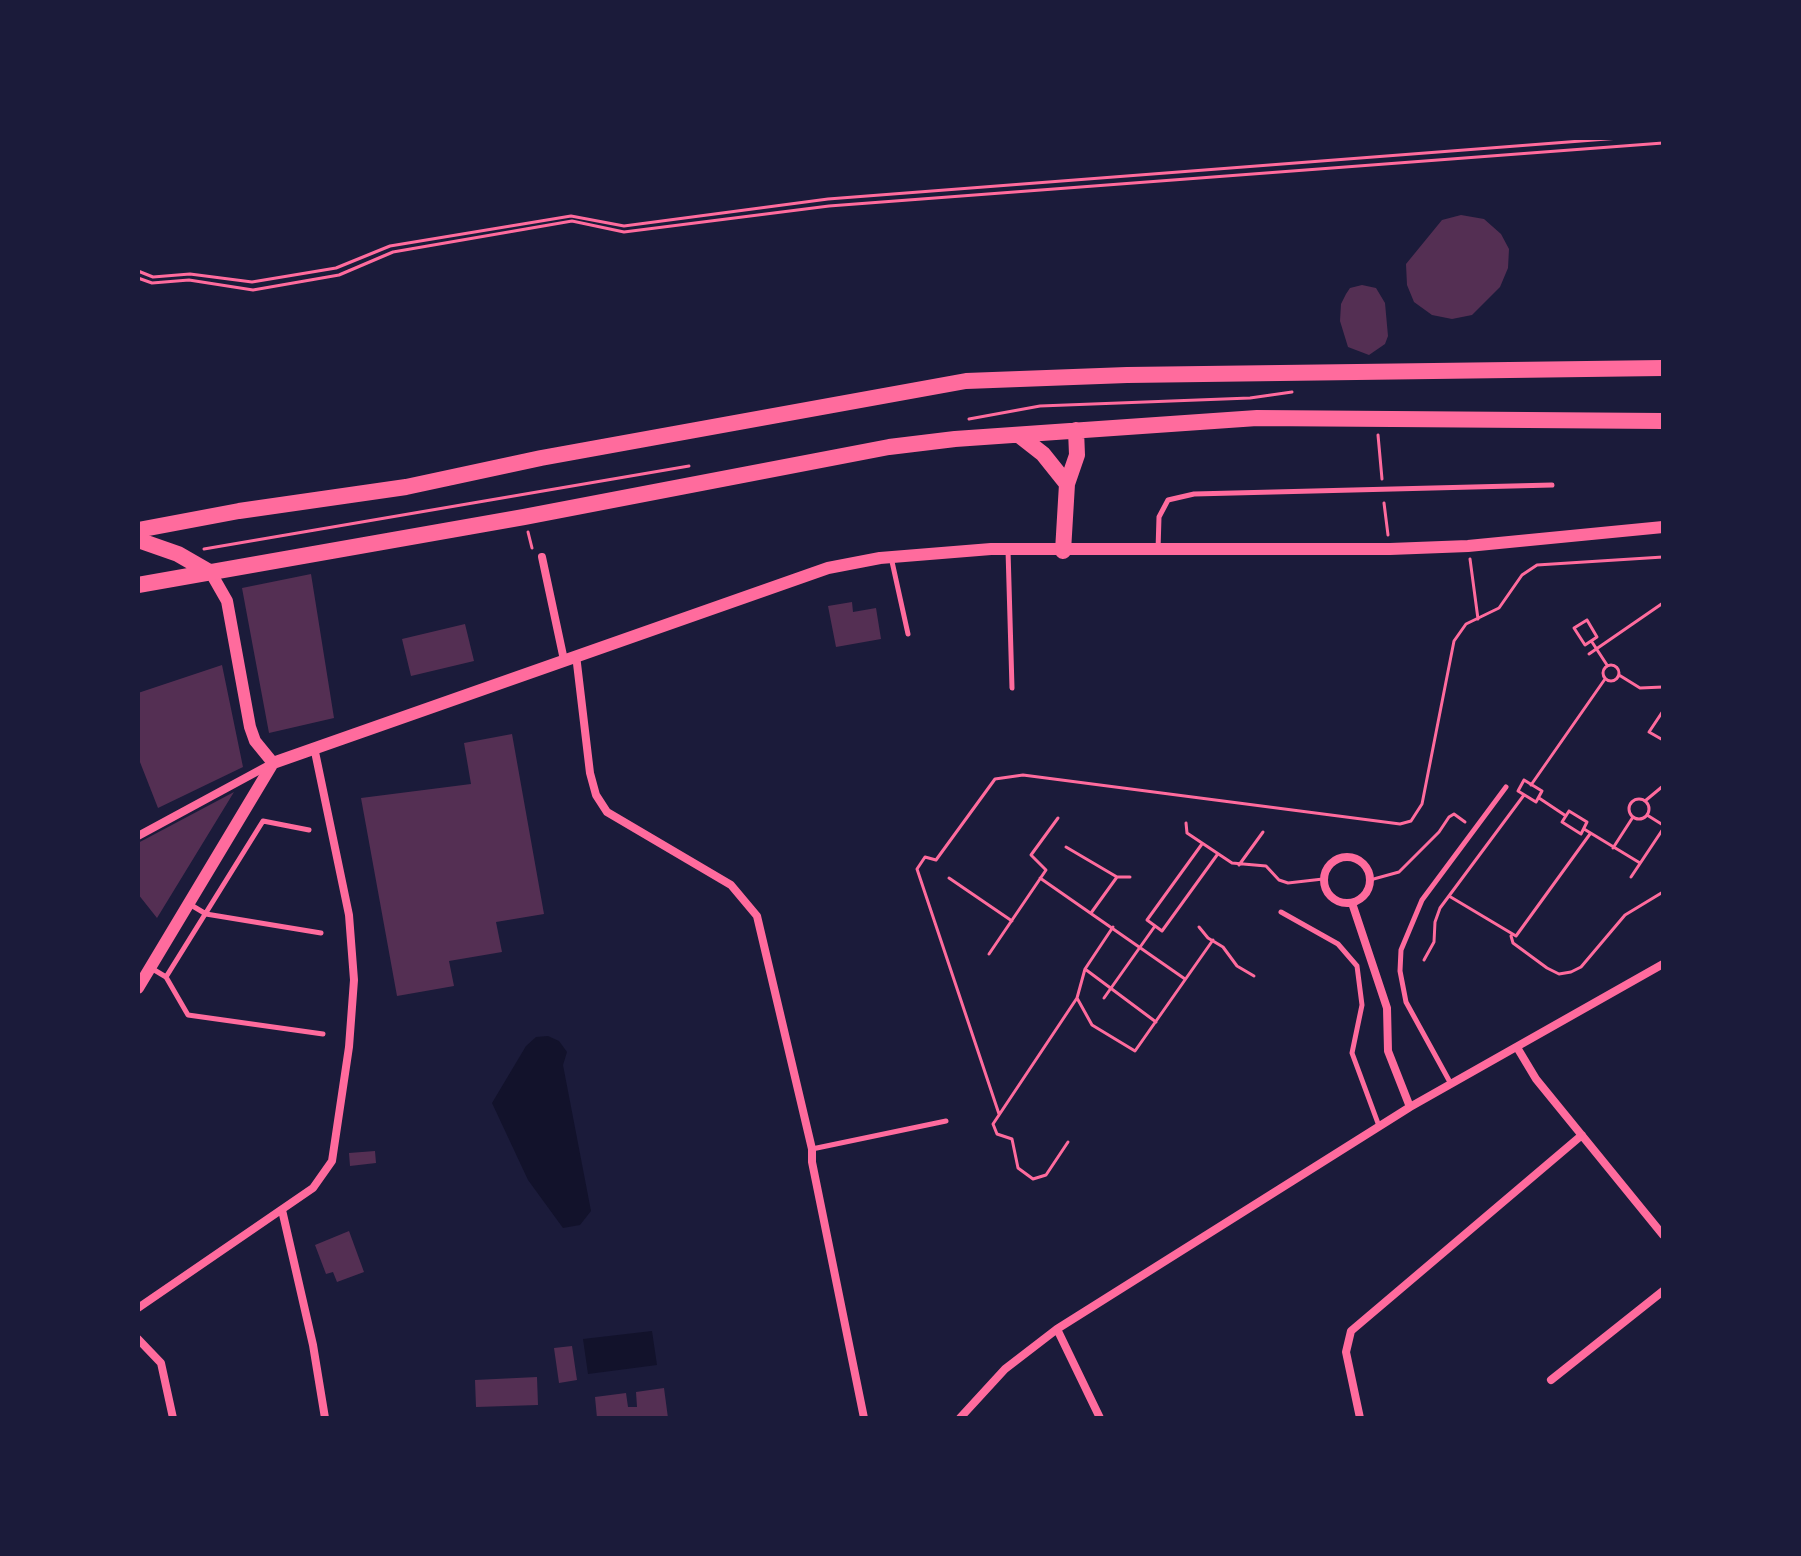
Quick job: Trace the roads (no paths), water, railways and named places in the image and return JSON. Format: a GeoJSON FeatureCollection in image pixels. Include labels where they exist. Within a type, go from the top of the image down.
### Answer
{"type":"FeatureCollection","features":[{"type":"Feature","properties":{"kind":"main road"},"geometry":{"type":"LineString","coordinates":[[138,530],[239,511],[406,487],[541,458],[966,381],[1663,368]]}},
{"type":"Feature","properties":{"kind":"main road"},"geometry":{"type":"LineString","coordinates":[[138,585],[889,447],[955,439],[1257,418],[1663,421]]}},
{"type":"Feature","properties":{"kind":"main road"},"geometry":{"type":"LineString","coordinates":[[1063,551],[1067,484],[1075,466],[1076,430]]}},
{"type":"Feature","properties":{"kind":"main road"},"geometry":{"type":"LineString","coordinates":[[1020,436],[1043,454],[1067,484]]}},
{"type":"Feature","properties":{"kind":"main road"},"geometry":{"type":"LineString","coordinates":[[138,540],[178,554],[211,573]]}},
{"type":"Feature","properties":{"kind":"street"},"geometry":{"type":"LineString","coordinates":[[138,836],[273,763],[314,747],[828,568],[891,556],[1008,549],[1158,551],[1468,546],[1663,527]]}},
{"type":"Feature","properties":{"kind":"street"},"geometry":{"type":"LineString","coordinates":[[542,557],[570,658],[596,795],[607,812],[731,885],[757,916],[812,1149],[812,1162],[864,1418]]}},
{"type":"Feature","properties":{"kind":"street"},"geometry":{"type":"LineString","coordinates":[[211,573],[227,601],[250,727],[255,741],[273,763]]}},
{"type":"Feature","properties":{"kind":"street"},"geometry":{"type":"LineString","coordinates":[[138,1308],[313,1188],[332,1161],[349,1047],[354,980],[349,915],[314,747]]}},
{"type":"Feature","properties":{"kind":"street"},"geometry":{"type":"LineString","coordinates":[[138,988],[191,905],[273,763]]}},
{"type":"Feature","properties":{"kind":"street"},"geometry":{"type":"LineString","coordinates":[[1342,857],[1362,862],[1370,880],[1361,899],[1352,903],[1331,898],[1323,879],[1325,869],[1342,857]]}},
{"type":"Feature","properties":{"kind":"street"},"geometry":{"type":"LineString","coordinates":[[1352,903],[1387,1008],[1388,1051],[1410,1107]]}},
{"type":"Feature","properties":{"kind":"street"},"geometry":{"type":"LineString","coordinates":[[960,1418],[1005,1369],[1057,1329],[1410,1107],[1518,1049],[1663,964]]}},
{"type":"Feature","properties":{"kind":"street"},"geometry":{"type":"LineString","coordinates":[[1518,1049],[1536,1079],[1663,1235]]}},
{"type":"Feature","properties":{"kind":"street"},"geometry":{"type":"LineString","coordinates":[[1360,1418],[1346,1352],[1351,1331],[1582,1135]]}},
{"type":"Feature","properties":{"kind":"street"},"geometry":{"type":"LineString","coordinates":[[282,1210],[313,1345],[325,1418]]}},
{"type":"Feature","properties":{"kind":"street"},"geometry":{"type":"LineString","coordinates":[[1551,1380],[1663,1291]]}},
{"type":"Feature","properties":{"kind":"street"},"geometry":{"type":"LineString","coordinates":[[1057,1329],[1100,1418]]}},
{"type":"Feature","properties":{"kind":"street"},"geometry":{"type":"LineString","coordinates":[[138,1339],[161,1363],[173,1418]]}},
{"type":"Feature","properties":{"kind":"lane"},"geometry":{"type":"LineString","coordinates":[[1158,551],[1159,517],[1168,500],[1194,494],[1552,485]]}},
{"type":"Feature","properties":{"kind":"lane"},"geometry":{"type":"LineString","coordinates":[[1008,549],[1012,688]]}},
{"type":"Feature","properties":{"kind":"lane"},"geometry":{"type":"LineString","coordinates":[[891,556],[908,634]]}},
{"type":"Feature","properties":{"kind":"lane"},"geometry":{"type":"LineString","coordinates":[[1452,1085],[1406,1002],[1400,971],[1401,950],[1422,900],[1506,787]]}},
{"type":"Feature","properties":{"kind":"lane"},"geometry":{"type":"LineString","coordinates":[[166,977],[263,821],[309,830]]}},
{"type":"Feature","properties":{"kind":"lane"},"geometry":{"type":"LineString","coordinates":[[191,905],[206,914],[321,933]]}},
{"type":"Feature","properties":{"kind":"lane"},"geometry":{"type":"LineString","coordinates":[[1281,912],[1338,944],[1357,966],[1362,1005],[1352,1053],[1379,1127]]}},
{"type":"Feature","properties":{"kind":"lane"},"geometry":{"type":"LineString","coordinates":[[151,968],[166,977],[188,1015],[323,1034]]}},
{"type":"Feature","properties":{"kind":"lane"},"geometry":{"type":"LineString","coordinates":[[812,1149],[946,1121]]}}]}
